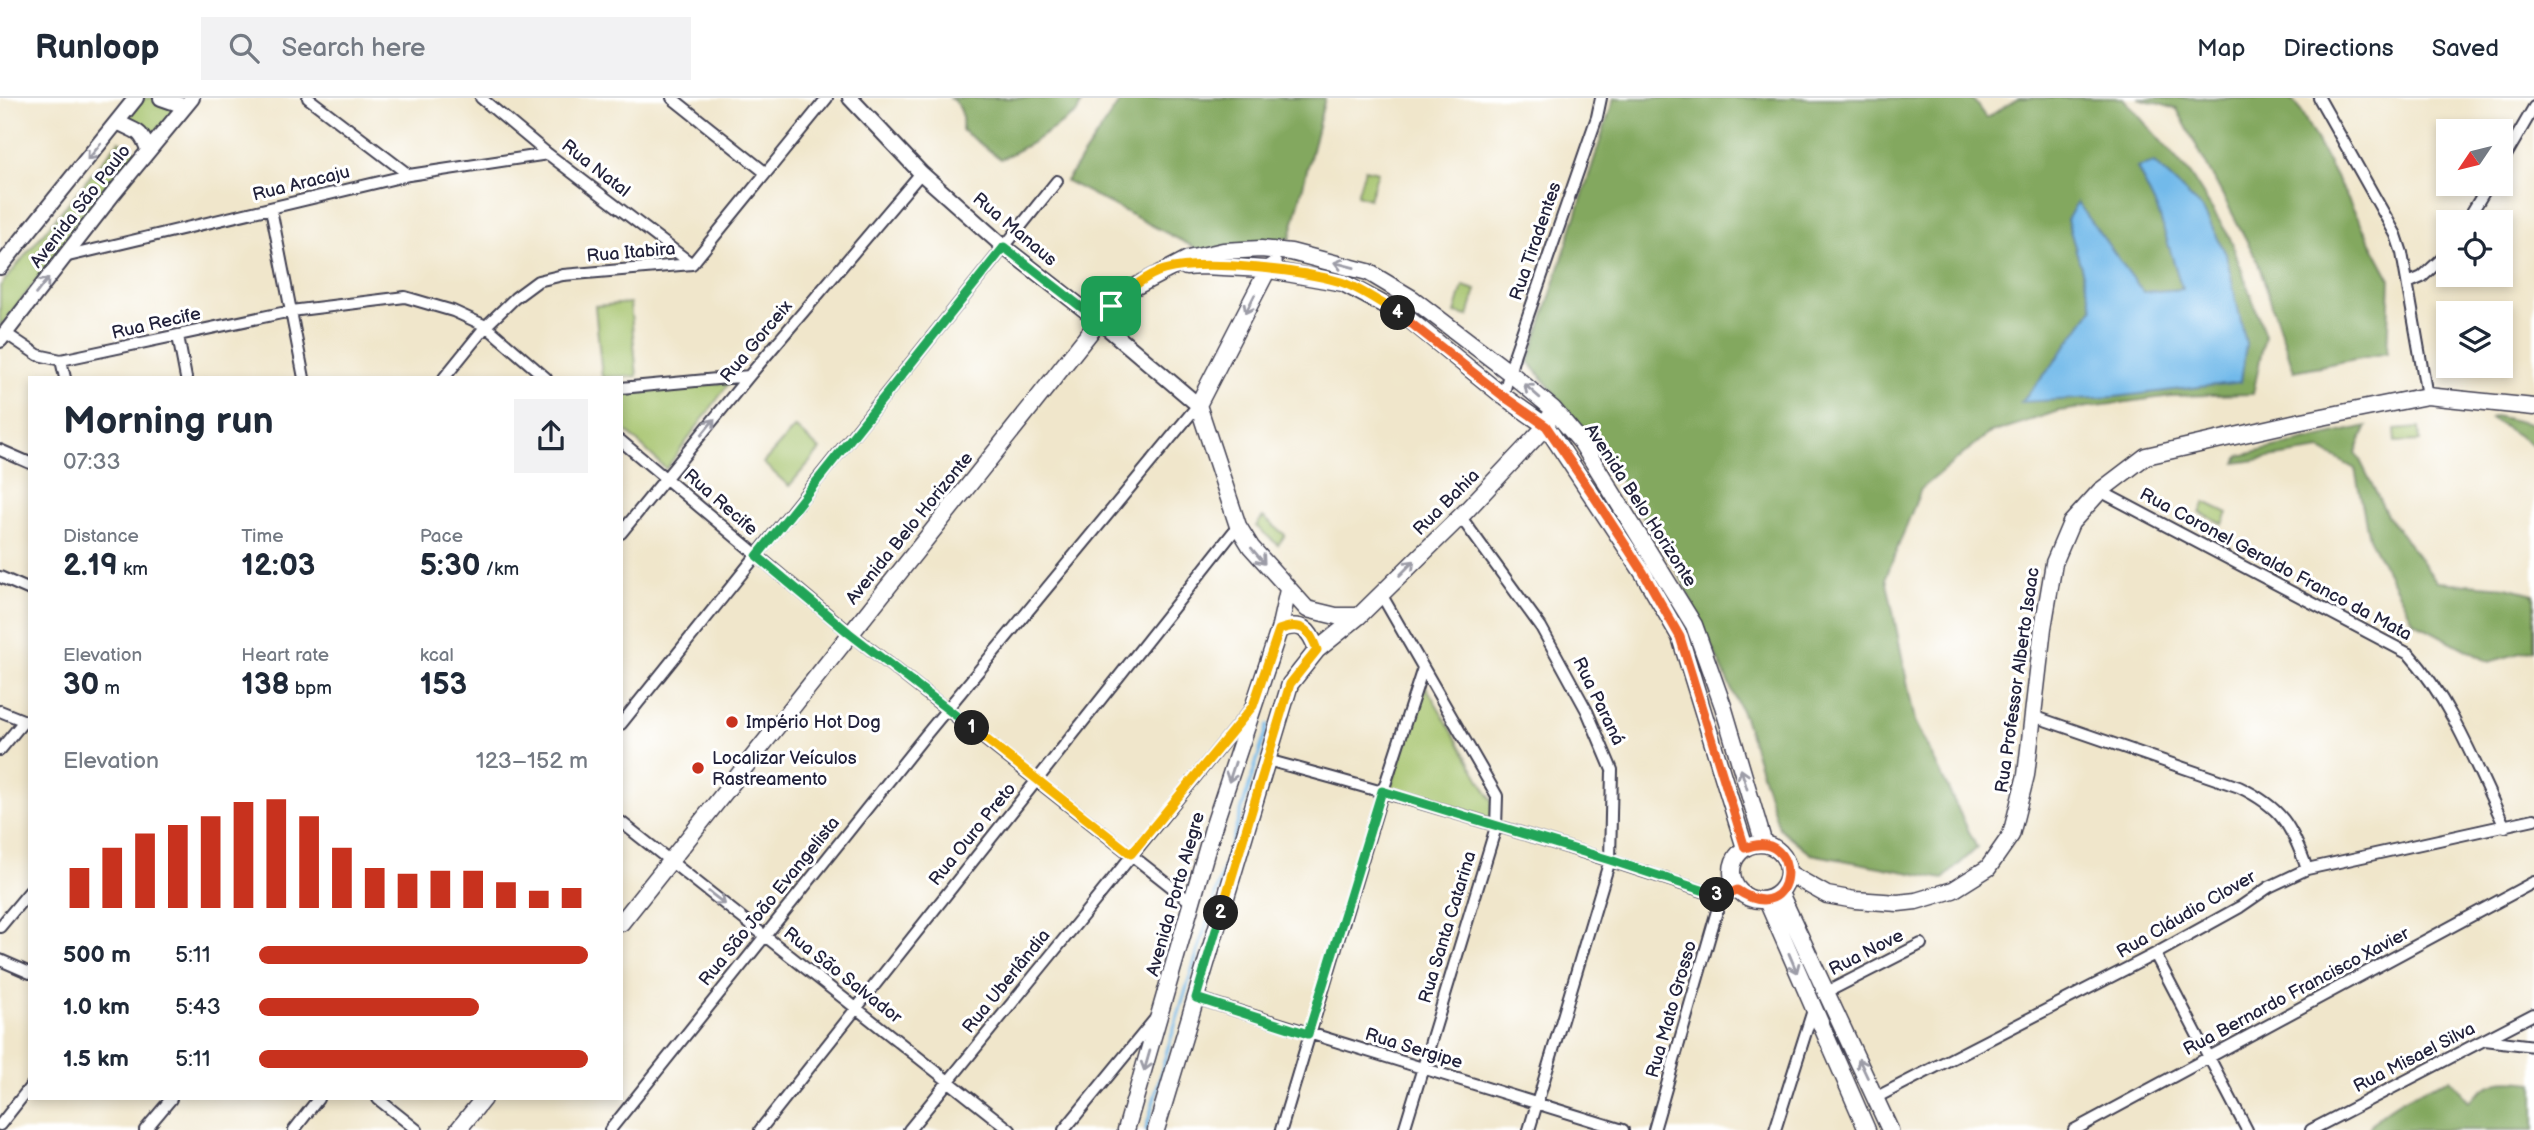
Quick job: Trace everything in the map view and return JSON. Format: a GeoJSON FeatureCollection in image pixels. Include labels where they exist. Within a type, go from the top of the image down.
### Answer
{"type":"FeatureCollection","features":[{"type":"Feature","properties":{"kind":"main road","name":"Avenida Belo Horizonte"},"geometry":{"type":"LineString","coordinates":[[623,920],[1099,321],[1131,289],[1163,270],[1188,258],[1223,251],[1261,249],[1291,252],[1368,272],[1413,299],[1553,409],[1581,442],[1694,625],[1723,706],[1764,844]]}},
{"type":"Feature","properties":{"kind":"main road"},"geometry":{"type":"LineString","coordinates":[[1291,252],[1268,269],[1198,405],[1238,526],[1251,547],[1307,609],[1336,616],[1359,616]]}},
{"type":"Feature","properties":{"kind":"main road","name":"Avenida Belo Horizonte"},"geometry":{"type":"LineString","coordinates":[[1163,270],[1202,266],[1268,269],[1343,283],[1405,316],[1503,396],[1546,426],[1643,572],[1680,637],[1745,848]]}},
{"type":"Feature","properties":{"kind":"main road","name":"Rua Professor Alberto Isaac"},"geometry":{"type":"LineString","coordinates":[[1788,873],[1827,895],[1898,903],[1916,901],[1952,890],[1988,868],[2011,835],[2026,775],[2043,628],[2054,562],[2071,523],[2100,491],[2146,456],[2427,396],[2534,407]]}},
{"type":"Feature","properties":{"kind":"main road","name":"Rua Bahia"},"geometry":{"type":"LineString","coordinates":[[1359,616],[1546,426],[1553,409]]}},
{"type":"Feature","properties":{"kind":"main road","name":"Avenida Porto Alegre"},"geometry":{"type":"LineString","coordinates":[[1126,1130],[1214,825],[1279,630],[1288,590]]}},
{"type":"Feature","properties":{"kind":"main road"},"geometry":{"type":"LineString","coordinates":[[1156,1130],[1290,684],[1317,650],[1359,616]]}},
{"type":"Feature","properties":{"kind":"main road"},"geometry":{"type":"LineString","coordinates":[[1279,630],[1302,627],[1310,632],[1317,650]]}},
{"type":"Feature","properties":{"kind":"main road"},"geometry":{"type":"LineString","coordinates":[[1764,844],[1776,849],[1784,858],[1788,873],[1787,882],[1773,897],[1751,899],[1737,890],[1732,879],[1732,867],[1736,856],[1745,848],[1764,844]]}},
{"type":"Feature","properties":{"kind":"main road"},"geometry":{"type":"LineString","coordinates":[[1773,897],[1827,992],[1891,1130]]}},
{"type":"Feature","properties":{"kind":"main road"},"geometry":{"type":"LineString","coordinates":[[1773,897],[1813,1010],[1867,1130]]}},
{"type":"Feature","properties":{"kind":"main road"},"geometry":{"type":"LineString","coordinates":[[458,1130],[482,1100]]}},
{"type":"Feature","properties":{"kind":"street","name":"Avenida São Paulo"},"geometry":{"type":"LineString","coordinates":[[0,267],[136,98]]}},
{"type":"Feature","properties":{"kind":"street"},"geometry":{"type":"LineString","coordinates":[[161,98],[188,102]]}},
{"type":"Feature","properties":{"kind":"street"},"geometry":{"type":"LineString","coordinates":[[308,98],[409,175]]}},
{"type":"Feature","properties":{"kind":"street","name":"Rua Natal"},"geometry":{"type":"LineString","coordinates":[[481,98],[548,154],[692,264]]}},
{"type":"Feature","properties":{"kind":"street"},"geometry":{"type":"LineString","coordinates":[[672,98],[766,173]]}},
{"type":"Feature","properties":{"kind":"street","name":"Rua Itabira"},"geometry":{"type":"LineString","coordinates":[[446,376],[486,326],[515,298],[538,281],[563,275],[692,264],[827,98]]}},
{"type":"Feature","properties":{"kind":"street","name":"Rua Manaus"},"geometry":{"type":"LineString","coordinates":[[850,98],[921,173],[1004,247],[1099,321],[1198,405]]}},
{"type":"Feature","properties":{"kind":"street","name":"Rua Tiradentes"},"geometry":{"type":"LineString","coordinates":[[1503,396],[1601,98]]}},
{"type":"Feature","properties":{"kind":"street"},"geometry":{"type":"LineString","coordinates":[[2319,98],[2396,235],[2427,396]]}},
{"type":"Feature","properties":{"kind":"street","name":"Avenida São Paulo"},"geometry":{"type":"LineString","coordinates":[[3,336],[148,149],[188,102]]}},
{"type":"Feature","properties":{"kind":"street"},"geometry":{"type":"LineString","coordinates":[[2513,143],[2534,107]]}},
{"type":"Feature","properties":{"kind":"street"},"geometry":{"type":"LineString","coordinates":[[118,122],[136,129],[144,138],[148,149]]}},
{"type":"Feature","properties":{"kind":"street","name":"Rua Aracaju"},"geometry":{"type":"LineString","coordinates":[[64,257],[409,175],[548,154]]}},
{"type":"Feature","properties":{"kind":"street","name":"Rua Gorceix"},"geometry":{"type":"LineString","coordinates":[[623,531],[749,376],[921,173]]}},
{"type":"Feature","properties":{"kind":"street"},"geometry":{"type":"LineString","coordinates":[[623,722],[1057,181]]}},
{"type":"Feature","properties":{"kind":"street"},"geometry":{"type":"LineString","coordinates":[[271,209],[304,376]]}},
{"type":"Feature","properties":{"kind":"street"},"geometry":{"type":"LineString","coordinates":[[2407,283],[2422,277],[2436,264]]}},
{"type":"Feature","properties":{"kind":"street","name":"Rua Recife"},"geometry":{"type":"LineString","coordinates":[[61,360],[292,311],[405,297],[453,310],[486,326],[544,376]]}},
{"type":"Feature","properties":{"kind":"street"},"geometry":{"type":"LineString","coordinates":[[3,336],[37,355],[61,360],[65,376]]}},
{"type":"Feature","properties":{"kind":"street"},"geometry":{"type":"LineString","coordinates":[[178,336],[186,376]]}},
{"type":"Feature","properties":{"kind":"street"},"geometry":{"type":"LineString","coordinates":[[623,388],[749,376]]}},
{"type":"Feature","properties":{"kind":"street","name":"Rua São João Evangelista"},"geometry":{"type":"LineString","coordinates":[[610,1130],[763,935],[1198,405]]}},
{"type":"Feature","properties":{"kind":"street","name":"Rua Recife"},"geometry":{"type":"LineString","coordinates":[[623,442],[849,633],[1192,903]]}},
{"type":"Feature","properties":{"kind":"street"},"geometry":{"type":"LineString","coordinates":[[0,450],[28,462]]}},
{"type":"Feature","properties":{"kind":"street","name":"Rua Coronel Geraldo Franco da Mata"},"geometry":{"type":"LineString","coordinates":[[2100,491],[2409,654],[2428,674],[2442,698],[2505,827]]}},
{"type":"Feature","properties":{"kind":"street","name":"Rua Paraná"},"geometry":{"type":"LineString","coordinates":[[1460,516],[1541,627],[1587,711],[1612,770],[1610,860],[1529,1130]]}},
{"type":"Feature","properties":{"kind":"street","name":"Rua Ouro Preto"},"geometry":{"type":"LineString","coordinates":[[760,1130],[1238,526]]}},
{"type":"Feature","properties":{"kind":"street"},"geometry":{"type":"LineString","coordinates":[[0,577],[28,589]]}},
{"type":"Feature","properties":{"kind":"street","name":"Rua Santa Catarina"},"geometry":{"type":"LineString","coordinates":[[1381,594],[1497,796],[1496,827],[1404,1130]]}},
{"type":"Feature","properties":{"kind":"street"},"geometry":{"type":"LineString","coordinates":[[1281,1130],[1382,791],[1423,668]]}},
{"type":"Feature","properties":{"kind":"street","name":"Rua Uberlândia"},"geometry":{"type":"LineString","coordinates":[[909,1130],[1253,706]]}},
{"type":"Feature","properties":{"kind":"street"},"geometry":{"type":"LineString","coordinates":[[0,710],[27,722],[0,750]]}},
{"type":"Feature","properties":{"kind":"street"},"geometry":{"type":"LineString","coordinates":[[2033,716],[2239,787],[2262,798],[2282,817],[2295,835],[2307,869]]}},
{"type":"Feature","properties":{"kind":"street"},"geometry":{"type":"LineString","coordinates":[[1267,760],[1382,791],[1610,860],[1721,897],[1737,890]]}},
{"type":"Feature","properties":{"kind":"street","name":"Rua Cláudio Clover"},"geometry":{"type":"LineString","coordinates":[[1877,1097],[2155,954],[2240,907],[2269,887],[2307,869],[2534,819]]}},
{"type":"Feature","properties":{"kind":"street","name":"Rua São Salvador"},"geometry":{"type":"LineString","coordinates":[[623,824],[1010,1130]]}},
{"type":"Feature","properties":{"kind":"street","name":"Rua Bernardo Francisco Xavier"},"geometry":{"type":"LineString","coordinates":[[2074,1130],[2534,883]]}},
{"type":"Feature","properties":{"kind":"street"},"geometry":{"type":"LineString","coordinates":[[0,927],[28,893]]}},
{"type":"Feature","properties":{"kind":"street","name":"Rua Mato Grosso"},"geometry":{"type":"LineString","coordinates":[[1654,1130],[1721,897]]}},
{"type":"Feature","properties":{"kind":"street","name":"Rua Nove"},"geometry":{"type":"LineString","coordinates":[[1827,992],[1921,944]]}},
{"type":"Feature","properties":{"kind":"street"},"geometry":{"type":"LineString","coordinates":[[2155,954],[2246,1130]]}},
{"type":"Feature","properties":{"kind":"street"},"geometry":{"type":"LineString","coordinates":[[0,960],[28,972]]}},
{"type":"Feature","properties":{"kind":"street","name":"Rua Sergipe"},"geometry":{"type":"LineString","coordinates":[[1196,998],[1623,1130]]}},
{"type":"Feature","properties":{"kind":"street"},"geometry":{"type":"LineString","coordinates":[[1775,1130],[1813,1010]]}},
{"type":"Feature","properties":{"kind":"street"},"geometry":{"type":"LineString","coordinates":[[1064,1130],[1161,1012]]}},
{"type":"Feature","properties":{"kind":"street","name":"Rua Misael Silva"},"geometry":{"type":"LineString","coordinates":[[2311,1130],[2534,1014]]}},
{"type":"Feature","properties":{"kind":"street"},"geometry":{"type":"LineString","coordinates":[[2485,1040],[2534,1046]]}},
{"type":"Feature","properties":{"kind":"street"},"geometry":{"type":"LineString","coordinates":[[0,1125],[28,1090]]}},
{"type":"Feature","properties":{"kind":"street"},"geometry":{"type":"LineString","coordinates":[[145,1130],[170,1100]]}},
{"type":"Feature","properties":{"kind":"street"},"geometry":{"type":"LineString","coordinates":[[300,1128],[317,1100]]}},
{"type":"Feature","properties":{"kind":"street"},"geometry":{"type":"LineString","coordinates":[[379,1100],[417,1130]]}},
{"type":"Feature","properties":{"kind":"green space"},"geometry":{"type":"Polygon","coordinates":[[[144,98],[157,98],[176,110],[151,141],[144,126],[125,120],[144,98]]]}},
{"type":"Feature","properties":{"kind":"green space"},"geometry":{"type":"Polygon","coordinates":[[[950,98],[1083,98],[1077,113],[1030,144],[1001,159],[962,130],[961,112],[950,98]]]}},
{"type":"Feature","properties":{"kind":"green space"},"geometry":{"type":"Polygon","coordinates":[[[1122,98],[1325,98],[1290,238],[1201,251],[1066,181],[1122,98]]]}},
{"type":"Feature","properties":{"kind":"green space"},"geometry":{"type":"Polygon","coordinates":[[[1614,98],[1972,98],[1986,118],[2019,98],[2123,98],[2190,174],[2230,238],[2265,335],[2253,394],[2172,396],[2059,411],[1988,434],[1921,489],[1886,577],[1915,721],[1977,848],[1943,879],[1811,854],[1779,828],[1744,717],[1680,576],[1604,454],[1529,362],[1614,98]]]}},
{"type":"Feature","properties":{"kind":"green space"},"geometry":{"type":"Polygon","coordinates":[[[2138,98],[2290,98],[2298,106],[2390,278],[2387,353],[2294,371],[2257,260],[2177,109],[2138,98]]]}},
{"type":"Feature","properties":{"kind":"green space"},"geometry":{"type":"Polygon","coordinates":[[[119,141],[137,152],[0,327],[0,286],[119,141]]]}},
{"type":"Feature","properties":{"kind":"green space"},"geometry":{"type":"Polygon","coordinates":[[[1365,169],[1378,172],[1369,199],[1357,195],[1365,169]]]}},
{"type":"Feature","properties":{"kind":"green space"},"geometry":{"type":"Polygon","coordinates":[[[1463,286],[1476,290],[1468,316],[1455,313],[1463,286]]]}},
{"type":"Feature","properties":{"kind":"green space"},"geometry":{"type":"Polygon","coordinates":[[[630,303],[637,376],[602,376],[595,306],[630,303]]]}},
{"type":"Feature","properties":{"kind":"green space"},"geometry":{"type":"Polygon","coordinates":[[[730,382],[666,469],[623,428],[623,395],[730,382]]]}},
{"type":"Feature","properties":{"kind":"green space"},"geometry":{"type":"Polygon","coordinates":[[[2495,416],[2534,425],[2534,446],[2491,418],[2495,416]]]}},
{"type":"Feature","properties":{"kind":"green space"},"geometry":{"type":"Polygon","coordinates":[[[2367,426],[2356,452],[2387,515],[2437,582],[2507,587],[2534,594],[2534,649],[2489,662],[2414,622],[2369,538],[2355,469],[2321,450],[2236,463],[2239,456],[2367,426]]]}},
{"type":"Feature","properties":{"kind":"green space"},"geometry":{"type":"Polygon","coordinates":[[[795,427],[820,450],[789,486],[763,463],[795,427]]]}},
{"type":"Feature","properties":{"kind":"green space"},"geometry":{"type":"Polygon","coordinates":[[[2419,428],[2420,441],[2396,442],[2395,430],[2419,428]]]}},
{"type":"Feature","properties":{"kind":"green space"},"geometry":{"type":"Polygon","coordinates":[[[2205,502],[2228,513],[2223,524],[2200,513],[2205,502]]]}},
{"type":"Feature","properties":{"kind":"green space"},"geometry":{"type":"Polygon","coordinates":[[[1263,517],[1285,535],[1278,545],[1256,526],[1263,517]]]}},
{"type":"Feature","properties":{"kind":"green space"},"geometry":{"type":"Polygon","coordinates":[[[1426,686],[1492,801],[1491,820],[1390,789],[1426,686]]]}},
{"type":"Feature","properties":{"kind":"green space"},"geometry":{"type":"Polygon","coordinates":[[[2450,1079],[2469,1101],[2484,1088],[2498,1082],[2534,1083],[2534,1130],[2368,1130],[2393,1106],[2450,1079]]]}},
{"type":"Feature","properties":{"kind":"water"},"geometry":{"type":"Polygon","coordinates":[[[2154,163],[2202,208],[2226,254],[2246,344],[2241,382],[2115,397],[2021,402],[2051,367],[2093,308],[2067,220],[2077,202],[2143,292],[2182,289],[2158,211],[2137,168],[2154,163]]]}},
{"type":"Feature","properties":{"kind":"waterway"},"geometry":{"type":"LineString","coordinates":[[1146,1130],[1167,1051],[1268,725]]}},
{"type":"Feature","properties":{"kind":"place","name":"Império Hot Dog"},"geometry":{"type":"Point","coordinates":[732,722]}},
{"type":"Feature","properties":{"kind":"place","name":"Localizar Veículos Rastreamento"},"geometry":{"type":"Point","coordinates":[698,768]}},
{"type":"Feature","properties":{"kind":"route"},"geometry":{"type":"LineString","coordinates":[[1004,247],[1099,321],[1111,306],[1131,289],[1163,270],[1202,266],[1264,269],[1343,283],[1405,316],[1503,396],[1546,426],[1643,572],[1680,637],[1745,848],[1764,844],[1776,849],[1784,858],[1788,873],[1787,882],[1780,893],[1767,901],[1751,899],[1737,890],[1721,897],[1610,860],[1382,791],[1308,1034],[1196,998],[1290,684],[1317,650],[1310,632],[1302,627],[1279,630],[1253,706],[1131,854],[849,633],[757,556],[1004,247]]}}]}
